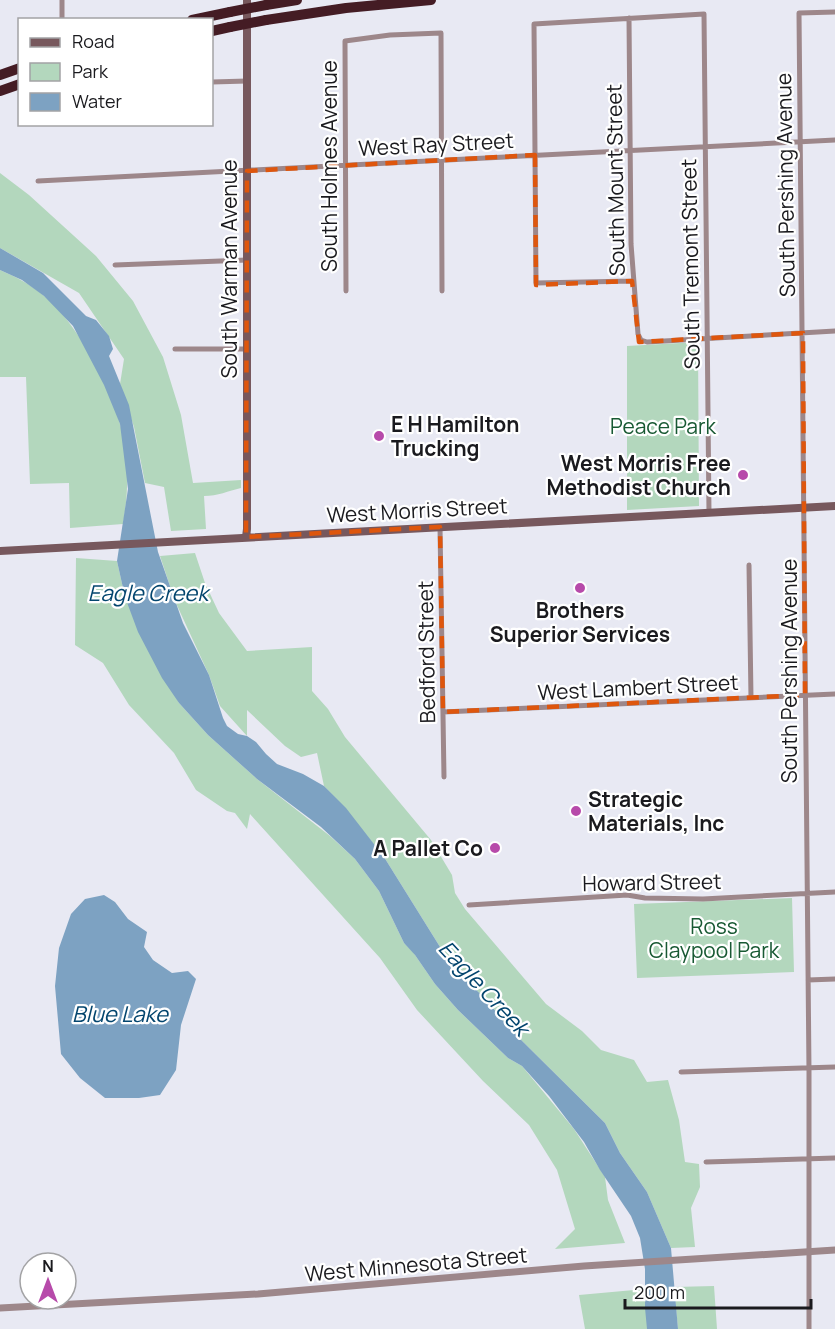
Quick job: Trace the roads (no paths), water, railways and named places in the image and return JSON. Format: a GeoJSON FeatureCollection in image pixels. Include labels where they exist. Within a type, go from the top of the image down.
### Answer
{"type":"FeatureCollection","features":[{"type":"Feature","properties":{"kind":"highway"},"geometry":{"type":"LineString","coordinates":[[202,18],[297,0]]}},
{"type":"Feature","properties":{"kind":"highway"},"geometry":{"type":"LineString","coordinates":[[213,31],[266,20],[355,7],[431,0]]}},
{"type":"Feature","properties":{"kind":"highway"},"geometry":{"type":"LineString","coordinates":[[0,75],[18,69]]}},
{"type":"Feature","properties":{"kind":"highway"},"geometry":{"type":"LineString","coordinates":[[0,91],[18,85]]}},
{"type":"Feature","properties":{"kind":"main road","name":"South Warman Avenue"},"geometry":{"type":"LineString","coordinates":[[246,537],[247,0]]}},
{"type":"Feature","properties":{"kind":"main road","name":"West Morris Street"},"geometry":{"type":"LineString","coordinates":[[0,551],[835,506]]}},
{"type":"Feature","properties":{"kind":"street"},"geometry":{"type":"LineString","coordinates":[[62,0],[62,18]]}},
{"type":"Feature","properties":{"kind":"street","name":"South Pershing Avenue"},"geometry":{"type":"LineString","coordinates":[[809,1329],[806,695],[799,13],[835,12]]}},
{"type":"Feature","properties":{"kind":"street","name":"South Tremont Street"},"geometry":{"type":"LineString","coordinates":[[629,18],[704,14],[709,513]]}},
{"type":"Feature","properties":{"kind":"street"},"geometry":{"type":"LineString","coordinates":[[629,18],[534,24],[536,283],[632,281]]}},
{"type":"Feature","properties":{"kind":"street","name":"South Mount Street"},"geometry":{"type":"LineString","coordinates":[[629,18],[632,281],[638,334],[641,340],[647,342],[707,339]]}},
{"type":"Feature","properties":{"kind":"street","name":"South Holmes Avenue"},"geometry":{"type":"LineString","coordinates":[[346,291],[345,41],[390,35],[441,33],[441,160]]}},
{"type":"Feature","properties":{"kind":"street"},"geometry":{"type":"LineString","coordinates":[[213,82],[247,81]]}},
{"type":"Feature","properties":{"kind":"street","name":"West Ray Street"},"geometry":{"type":"LineString","coordinates":[[38,181],[835,140]]}},
{"type":"Feature","properties":{"kind":"street"},"geometry":{"type":"LineString","coordinates":[[441,160],[442,291]]}},
{"type":"Feature","properties":{"kind":"street"},"geometry":{"type":"LineString","coordinates":[[115,265],[247,260]]}},
{"type":"Feature","properties":{"kind":"street"},"geometry":{"type":"LineString","coordinates":[[707,339],[835,331]]}},
{"type":"Feature","properties":{"kind":"street"},"geometry":{"type":"LineString","coordinates":[[175,349],[247,350]]}},
{"type":"Feature","properties":{"kind":"street","name":"Bedford Street"},"geometry":{"type":"LineString","coordinates":[[440,527],[444,777]]}},
{"type":"Feature","properties":{"kind":"street"},"geometry":{"type":"LineString","coordinates":[[750,565],[751,698]]}},
{"type":"Feature","properties":{"kind":"street","name":"West Lambert Street"},"geometry":{"type":"LineString","coordinates":[[443,712],[835,694]]}},
{"type":"Feature","properties":{"kind":"street","name":"Howard Street"},"geometry":{"type":"LineString","coordinates":[[470,905],[627,894],[645,898],[703,899],[835,892]]}},
{"type":"Feature","properties":{"kind":"street"},"geometry":{"type":"LineString","coordinates":[[808,980],[835,979]]}},
{"type":"Feature","properties":{"kind":"street"},"geometry":{"type":"LineString","coordinates":[[681,1072],[835,1067]]}},
{"type":"Feature","properties":{"kind":"street"},"geometry":{"type":"LineString","coordinates":[[706,1162],[835,1158]]}},
{"type":"Feature","properties":{"kind":"street","name":"West Minnesota Street"},"geometry":{"type":"LineString","coordinates":[[0,1308],[258,1294],[603,1264],[835,1250]]}},
{"type":"Feature","properties":{"kind":"water","name":"Eagle Creek"},"geometry":{"type":"Polygon","coordinates":[[[0,248],[43,273],[86,316],[96,320],[109,336],[113,349],[109,356],[129,405],[158,552],[183,623],[209,675],[227,726],[256,742],[277,764],[303,774],[324,786],[346,808],[384,857],[455,971],[485,998],[509,1028],[605,1123],[620,1153],[647,1192],[671,1248],[678,1329],[647,1329],[645,1269],[640,1238],[631,1216],[584,1142],[549,1096],[522,1066],[508,1058],[458,1010],[435,984],[404,943],[379,891],[355,859],[321,827],[257,779],[208,735],[179,703],[162,678],[138,632],[125,597],[117,561],[128,489],[120,424],[104,385],[73,326],[44,296],[22,280],[0,270],[0,248]]]}},
{"type":"Feature","properties":{"kind":"water","name":"Blue Lake"},"geometry":{"type":"Polygon","coordinates":[[[104,895],[115,902],[128,919],[147,932],[144,947],[153,960],[172,973],[188,971],[196,979],[181,1025],[176,1070],[160,1095],[139,1098],[105,1098],[80,1078],[61,1054],[55,986],[59,948],[71,914],[85,899],[104,895]]]}},
{"type":"Feature","properties":{"kind":"place","name":"E H Hamilton Trucking"},"geometry":{"type":"Point","coordinates":[379,436]}},
{"type":"Feature","properties":{"kind":"place","name":"West Morris Free Methodist Church"},"geometry":{"type":"Point","coordinates":[743,475]}},
{"type":"Feature","properties":{"kind":"place","name":"Brothers Superior Services"},"geometry":{"type":"Point","coordinates":[580,588]}},
{"type":"Feature","properties":{"kind":"place","name":"Strategic Materials, Inc"},"geometry":{"type":"Point","coordinates":[576,811]}},
{"type":"Feature","properties":{"kind":"place","name":"A Pallet Co"},"geometry":{"type":"Point","coordinates":[495,848]}},
{"type":"Feature","properties":{"kind":"park label","name":"Peace Park"},"geometry":{"type":"Point","coordinates":[663,426]}},
{"type":"Feature","properties":{"kind":"park label","name":"Ross Claypool Park"},"geometry":{"type":"Point","coordinates":[714,938]}}]}
